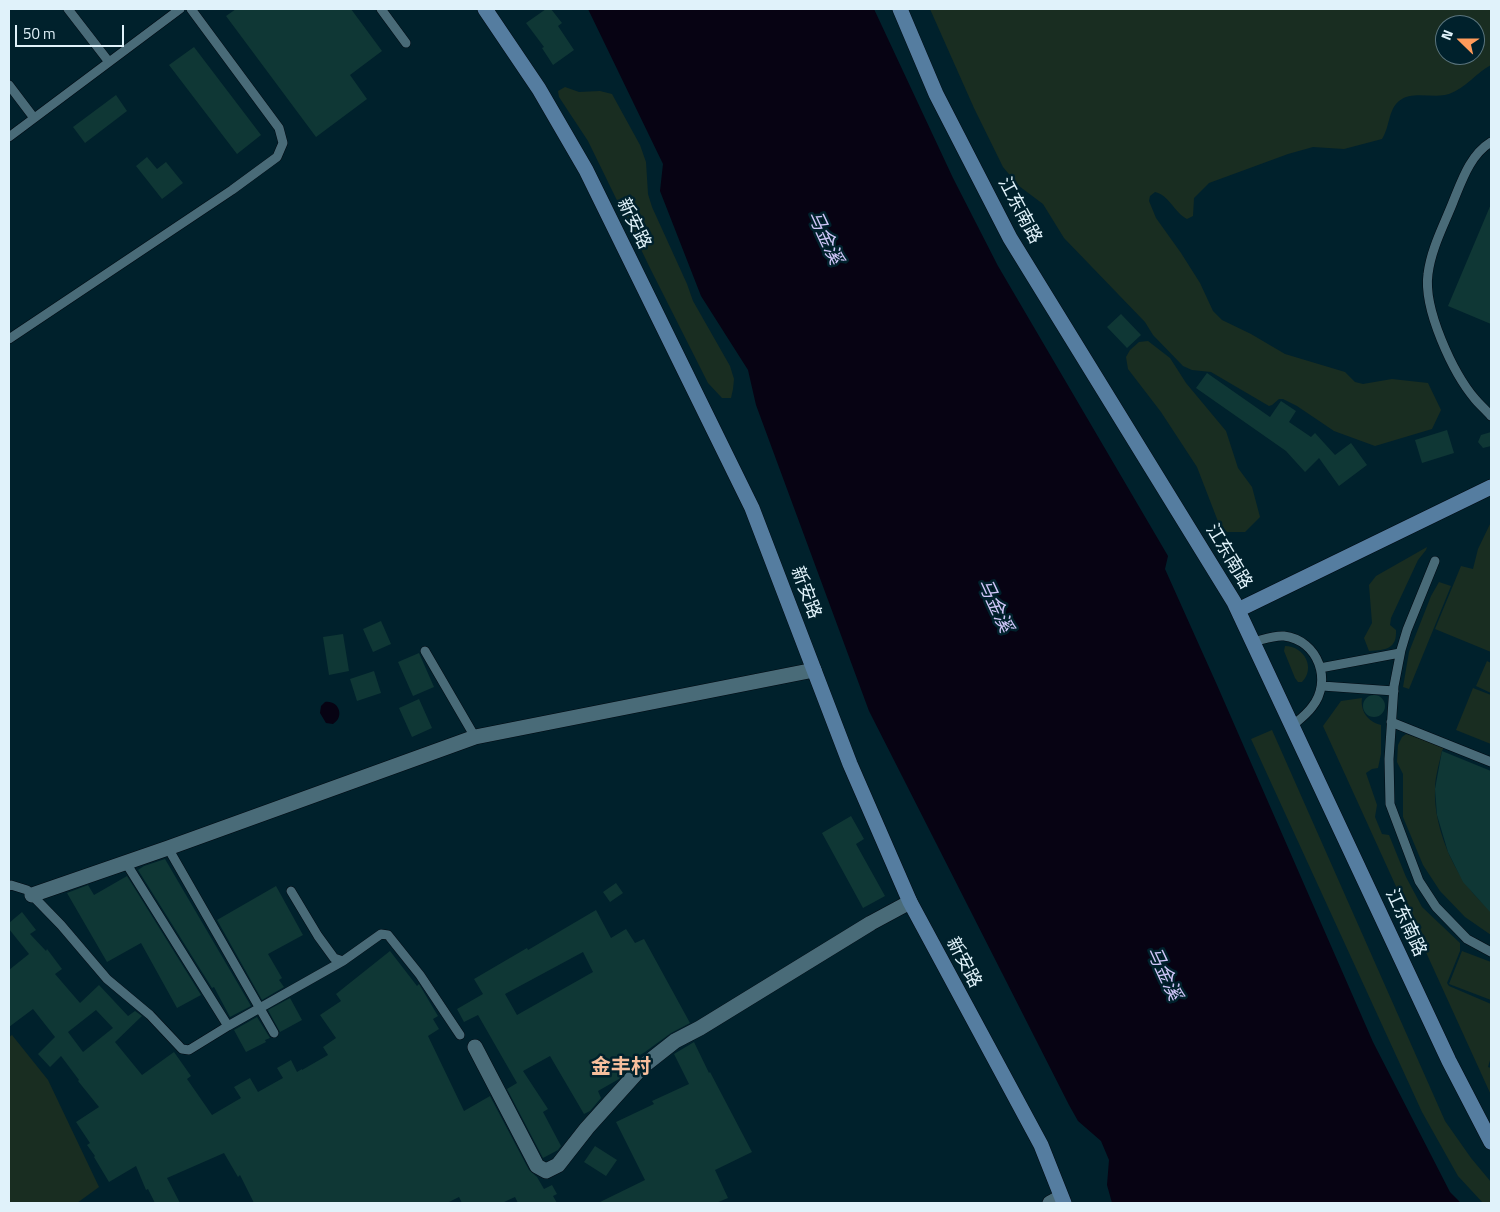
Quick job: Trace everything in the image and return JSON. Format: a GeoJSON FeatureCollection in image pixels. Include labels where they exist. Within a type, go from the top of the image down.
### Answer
{"type":"FeatureCollection","features":[{"type":"Feature","properties":{"kind":"street","name":"新安路"},"geometry":{"type":"LineString","coordinates":[[485,9],[539,89],[586,170],[752,508],[850,764],[910,902],[1041,1146],[1058,1201]]}},
{"type":"Feature","properties":{"kind":"street","name":"江东南路"},"geometry":{"type":"LineString","coordinates":[[900,9],[936,94],[1010,238],[1238,610],[1449,1061],[1491,1142]]}},
{"type":"Feature","properties":{"kind":"street"},"geometry":{"type":"LineString","coordinates":[[1238,610],[1491,487]]}},
{"type":"Feature","properties":{"kind":"street"},"geometry":{"type":"LineString","coordinates":[[32,895],[168,848],[474,737],[814,670]]}},
{"type":"Feature","properties":{"kind":"street"},"geometry":{"type":"LineString","coordinates":[[475,1047],[537,1166],[546,1171],[558,1165],[632,1076],[675,1041],[700,1028],[871,923],[910,902]]}},
{"type":"Feature","properties":{"kind":"lane"},"geometry":{"type":"LineString","coordinates":[[68,9],[108,62]]}},
{"type":"Feature","properties":{"kind":"lane"},"geometry":{"type":"LineString","coordinates":[[9,137],[180,9]]}},
{"type":"Feature","properties":{"kind":"lane"},"geometry":{"type":"LineString","coordinates":[[9,339],[224,195],[277,157],[284,143],[279,128],[191,9]]}},
{"type":"Feature","properties":{"kind":"lane"},"geometry":{"type":"LineString","coordinates":[[381,9],[406,43]]}},
{"type":"Feature","properties":{"kind":"lane"},"geometry":{"type":"LineString","coordinates":[[9,85],[34,118]]}},
{"type":"Feature","properties":{"kind":"lane"},"geometry":{"type":"LineString","coordinates":[[1491,142],[1482,148],[1463,178],[1430,258],[1426,291],[1439,336],[1474,399],[1491,416]]}},
{"type":"Feature","properties":{"kind":"lane"},"geometry":{"type":"LineString","coordinates":[[1435,561],[1407,630],[1400,653],[1391,722],[1389,759],[1390,804],[1420,881],[1436,907],[1467,939],[1491,952]]}},
{"type":"Feature","properties":{"kind":"lane"},"geometry":{"type":"LineString","coordinates":[[1253,642],[1282,635],[1300,640],[1310,648],[1318,660],[1323,680],[1322,686],[1313,707],[1292,726]]}},
{"type":"Feature","properties":{"kind":"lane"},"geometry":{"type":"LineString","coordinates":[[425,651],[474,737]]}},
{"type":"Feature","properties":{"kind":"lane"},"geometry":{"type":"LineString","coordinates":[[1320,668],[1400,653]]}},
{"type":"Feature","properties":{"kind":"lane"},"geometry":{"type":"LineString","coordinates":[[1322,686],[1394,690]]}},
{"type":"Feature","properties":{"kind":"lane"},"geometry":{"type":"LineString","coordinates":[[1391,722],[1491,762]]}},
{"type":"Feature","properties":{"kind":"lane"},"geometry":{"type":"LineString","coordinates":[[168,848],[274,1033]]}},
{"type":"Feature","properties":{"kind":"lane"},"geometry":{"type":"LineString","coordinates":[[126,863],[228,1026]]}},
{"type":"Feature","properties":{"kind":"lane"},"geometry":{"type":"LineString","coordinates":[[9,886],[27,890],[61,925],[107,979],[150,1015],[182,1049],[189,1050],[343,961],[381,934],[388,935],[420,975],[460,1035]]}},
{"type":"Feature","properties":{"kind":"lane"},"geometry":{"type":"LineString","coordinates":[[291,891],[318,936],[334,958],[343,961]]}},
{"type":"Feature","properties":{"kind":"green space"},"geometry":{"type":"Polygon","coordinates":[[[930,9],[1491,9],[1491,65],[1461,88],[1449,94],[1437,96],[1417,95],[1399,101],[1393,109],[1382,139],[1344,149],[1313,147],[1288,154],[1209,183],[1194,198],[1193,216],[1187,219],[1160,194],[1155,192],[1150,196],[1149,201],[1156,218],[1200,283],[1213,311],[1222,320],[1285,354],[1345,372],[1355,382],[1363,384],[1392,379],[1428,383],[1441,410],[1432,429],[1375,446],[1334,431],[1297,406],[1283,399],[1279,399],[1269,406],[1211,372],[1192,370],[1183,366],[1153,335],[1145,322],[1064,238],[1043,204],[1019,186],[1003,167],[974,108],[930,9]]]}},
{"type":"Feature","properties":{"kind":"green space"},"geometry":{"type":"Polygon","coordinates":[[[565,87],[579,92],[600,91],[612,94],[640,145],[646,162],[648,194],[652,207],[693,301],[730,366],[734,379],[731,398],[722,398],[708,383],[588,141],[559,97],[558,91],[565,87]]]}},
{"type":"Feature","properties":{"kind":"green space"},"geometry":{"type":"Polygon","coordinates":[[[1148,341],[1170,358],[1186,383],[1226,431],[1238,468],[1252,487],[1260,517],[1245,532],[1227,532],[1219,524],[1197,467],[1161,412],[1128,369],[1126,357],[1130,350],[1139,342],[1148,341]]]}},
{"type":"Feature","properties":{"kind":"green space"},"geometry":{"type":"Polygon","coordinates":[[[1491,522],[1491,652],[1435,629],[1461,566],[1473,569],[1478,549],[1491,522]]]}},
{"type":"Feature","properties":{"kind":"green space"},"geometry":{"type":"Polygon","coordinates":[[[1427,547],[1418,560],[1391,618],[1390,625],[1396,630],[1395,641],[1385,649],[1369,651],[1364,638],[1372,623],[1369,585],[1376,576],[1427,547]]]}},
{"type":"Feature","properties":{"kind":"green space"},"geometry":{"type":"Polygon","coordinates":[[[1439,582],[1451,586],[1409,689],[1403,687],[1409,652],[1431,596],[1439,582]]]}},
{"type":"Feature","properties":{"kind":"green space"},"geometry":{"type":"Polygon","coordinates":[[[1285,646],[1298,650],[1306,659],[1308,670],[1302,682],[1298,682],[1295,678],[1284,651],[1285,646]]]}},
{"type":"Feature","properties":{"kind":"green space"},"geometry":{"type":"Polygon","coordinates":[[[1487,661],[1491,663],[1491,693],[1476,686],[1487,661]]]}},
{"type":"Feature","properties":{"kind":"green space"},"geometry":{"type":"Polygon","coordinates":[[[1473,688],[1491,695],[1491,744],[1456,730],[1473,688]]]}},
{"type":"Feature","properties":{"kind":"green space"},"geometry":{"type":"Polygon","coordinates":[[[1362,698],[1362,707],[1366,715],[1376,724],[1381,725],[1381,754],[1378,768],[1366,773],[1377,805],[1375,817],[1382,834],[1389,835],[1406,877],[1422,907],[1460,943],[1460,951],[1447,983],[1449,986],[1491,1004],[1491,1057],[1488,1067],[1491,1068],[1491,1095],[1323,726],[1341,701],[1362,698]]]}},
{"type":"Feature","properties":{"kind":"green space"},"geometry":{"type":"Polygon","coordinates":[[[1272,730],[1445,1121],[1471,1158],[1491,1182],[1491,1203],[1483,1203],[1458,1176],[1422,1112],[1251,739],[1272,730]]]}},
{"type":"Feature","properties":{"kind":"green space"},"geometry":{"type":"Polygon","coordinates":[[[1406,734],[1444,747],[1435,784],[1435,805],[1438,822],[1443,839],[1458,872],[1479,900],[1491,910],[1491,935],[1465,917],[1440,891],[1423,865],[1403,817],[1403,774],[1397,762],[1398,745],[1406,734]]]}},
{"type":"Feature","properties":{"kind":"green space"},"geometry":{"type":"Polygon","coordinates":[[[1462,951],[1491,962],[1491,1000],[1449,984],[1462,951]]]}},
{"type":"Feature","properties":{"kind":"green space"},"geometry":{"type":"Polygon","coordinates":[[[12,1035],[48,1080],[99,1187],[77,1203],[9,1203],[9,1037],[12,1035]]]}},
{"type":"Feature","properties":{"kind":"water","name":"马金溪"},"geometry":{"type":"Polygon","coordinates":[[[588,9],[874,9],[953,178],[998,266],[1168,556],[1165,569],[1373,1042],[1450,1192],[1461,1203],[1112,1203],[1107,1185],[1109,1160],[1101,1141],[1078,1121],[1069,1105],[869,711],[756,405],[748,370],[701,296],[660,191],[663,164],[588,9]]]}},
{"type":"Feature","properties":{"kind":"water"},"geometry":{"type":"Polygon","coordinates":[[[325,702],[334,704],[339,710],[339,717],[333,724],[326,723],[320,713],[321,706],[325,702]]]}},
{"type":"Feature","properties":{"kind":"building"},"geometry":{"type":"Polygon","coordinates":[[[236,9],[351,9],[382,51],[350,75],[367,99],[316,137],[226,16],[236,9]]]}},
{"type":"Feature","properties":{"kind":"building"},"geometry":{"type":"Polygon","coordinates":[[[546,9],[551,9],[562,23],[558,26],[574,50],[553,65],[542,48],[544,47],[526,23],[546,9]]]}},
{"type":"Feature","properties":{"kind":"building"},"geometry":{"type":"Polygon","coordinates":[[[194,47],[261,135],[237,154],[169,65],[194,47]]]}},
{"type":"Feature","properties":{"kind":"building"},"geometry":{"type":"Polygon","coordinates":[[[116,95],[127,111],[85,143],[73,127],[116,95]]]}},
{"type":"Feature","properties":{"kind":"building"},"geometry":{"type":"Polygon","coordinates":[[[147,157],[157,169],[166,162],[183,183],[162,199],[136,166],[147,157]]]}},
{"type":"Feature","properties":{"kind":"building"},"geometry":{"type":"Polygon","coordinates":[[[1491,204],[1491,324],[1448,306],[1491,204]]]}},
{"type":"Feature","properties":{"kind":"building"},"geometry":{"type":"Polygon","coordinates":[[[1121,314],[1141,335],[1127,348],[1107,327],[1121,314]]]}},
{"type":"Feature","properties":{"kind":"building"},"geometry":{"type":"Polygon","coordinates":[[[1207,373],[1270,417],[1281,401],[1296,411],[1289,422],[1311,437],[1315,433],[1335,455],[1351,443],[1367,465],[1339,486],[1319,458],[1305,472],[1286,451],[1196,388],[1207,373]]]}},
{"type":"Feature","properties":{"kind":"building"},"geometry":{"type":"Polygon","coordinates":[[[1447,430],[1454,453],[1422,463],[1415,440],[1447,430]]]}},
{"type":"Feature","properties":{"kind":"building"},"geometry":{"type":"Polygon","coordinates":[[[1491,432],[1491,446],[1483,448],[1478,442],[1481,435],[1491,432]]]}},
{"type":"Feature","properties":{"kind":"building"},"geometry":{"type":"Polygon","coordinates":[[[381,621],[391,644],[373,652],[363,629],[381,621]]]}},
{"type":"Feature","properties":{"kind":"building"},"geometry":{"type":"Polygon","coordinates":[[[343,634],[349,671],[329,675],[323,637],[343,634]]]}},
{"type":"Feature","properties":{"kind":"building"},"geometry":{"type":"Polygon","coordinates":[[[419,653],[434,687],[413,696],[398,662],[419,653]]]}},
{"type":"Feature","properties":{"kind":"building"},"geometry":{"type":"Polygon","coordinates":[[[374,671],[381,693],[357,701],[350,679],[374,671]]]}},
{"type":"Feature","properties":{"kind":"building"},"geometry":{"type":"Polygon","coordinates":[[[1374,695],[1384,702],[1385,706],[1378,716],[1374,717],[1364,710],[1363,706],[1370,696],[1374,695]]]}},
{"type":"Feature","properties":{"kind":"building"},"geometry":{"type":"Polygon","coordinates":[[[419,699],[432,728],[412,737],[399,708],[419,699]]]}},
{"type":"Feature","properties":{"kind":"building"},"geometry":{"type":"Polygon","coordinates":[[[1442,751],[1491,771],[1491,913],[1463,882],[1448,852],[1437,815],[1435,789],[1442,751]]]}},
{"type":"Feature","properties":{"kind":"building"},"geometry":{"type":"Polygon","coordinates":[[[851,816],[864,839],[856,844],[885,896],[863,908],[822,833],[851,816]]]}},
{"type":"Feature","properties":{"kind":"building"},"geometry":{"type":"Polygon","coordinates":[[[165,859],[251,1006],[230,1017],[214,987],[212,988],[138,870],[165,859]]]}},
{"type":"Feature","properties":{"kind":"building"},"geometry":{"type":"Polygon","coordinates":[[[127,876],[201,995],[177,1008],[141,943],[107,962],[67,893],[88,885],[94,895],[127,876]]]}},
{"type":"Feature","properties":{"kind":"building"},"geometry":{"type":"Polygon","coordinates":[[[616,883],[623,893],[610,902],[603,892],[616,883]]]}},
{"type":"Feature","properties":{"kind":"building"},"geometry":{"type":"Polygon","coordinates":[[[276,886],[303,935],[268,954],[282,978],[279,980],[284,987],[262,1000],[217,920],[276,886]]]}},
{"type":"Feature","properties":{"kind":"building"},"geometry":{"type":"Polygon","coordinates":[[[596,910],[611,938],[626,929],[635,943],[644,939],[690,1023],[671,1033],[625,1064],[628,1069],[619,1079],[598,1091],[601,1098],[590,1111],[584,1114],[550,1056],[523,1071],[548,1109],[543,1112],[561,1146],[558,1150],[543,1158],[507,1089],[517,1083],[478,1015],[464,1022],[457,1009],[483,994],[474,979],[527,948],[528,950],[596,910]],[[583,952],[505,994],[517,1015],[593,972],[583,952]]]}},
{"type":"Feature","properties":{"kind":"building"},"geometry":{"type":"Polygon","coordinates":[[[22,912],[36,930],[30,934],[46,951],[47,949],[62,969],[55,974],[80,1003],[99,985],[128,1016],[135,1011],[142,1016],[115,1042],[142,1075],[174,1052],[191,1076],[187,1079],[212,1115],[241,1098],[234,1087],[250,1078],[258,1092],[283,1078],[277,1068],[291,1060],[297,1072],[328,1055],[323,1047],[336,1038],[320,1015],[341,1001],[336,994],[390,951],[417,986],[419,984],[438,1016],[433,1019],[439,1029],[428,1036],[464,1111],[490,1096],[529,1170],[537,1177],[544,1189],[552,1185],[557,1194],[553,1196],[557,1203],[518,1203],[515,1197],[502,1203],[462,1203],[459,1197],[447,1203],[254,1203],[240,1175],[238,1177],[224,1153],[167,1178],[180,1203],[155,1203],[148,1189],[146,1190],[136,1166],[109,1182],[87,1145],[90,1143],[76,1122],[99,1107],[61,1056],[50,1067],[38,1054],[55,1037],[33,1009],[9,1027],[9,970],[29,954],[9,929],[9,923],[22,912]],[[96,1010],[68,1032],[83,1052],[113,1028],[96,1010]]]}},
{"type":"Feature","properties":{"kind":"building"},"geometry":{"type":"Polygon","coordinates":[[[290,998],[302,1020],[280,1032],[268,1010],[290,998]]]}},
{"type":"Feature","properties":{"kind":"building"},"geometry":{"type":"Polygon","coordinates":[[[257,1017],[270,1038],[246,1052],[234,1030],[257,1017]]]}},
{"type":"Feature","properties":{"kind":"building"},"geometry":{"type":"Polygon","coordinates":[[[694,1042],[752,1152],[715,1170],[728,1198],[716,1203],[598,1203],[645,1180],[616,1122],[654,1104],[652,1101],[689,1084],[674,1054],[694,1042]]]}},
{"type":"Feature","properties":{"kind":"building"},"geometry":{"type":"Polygon","coordinates":[[[595,1146],[617,1160],[606,1176],[584,1162],[595,1146]]]}},
{"type":"Feature","properties":{"kind":"district","name":"金丰村"},"geometry":{"type":"Point","coordinates":[621,1068]}}]}
